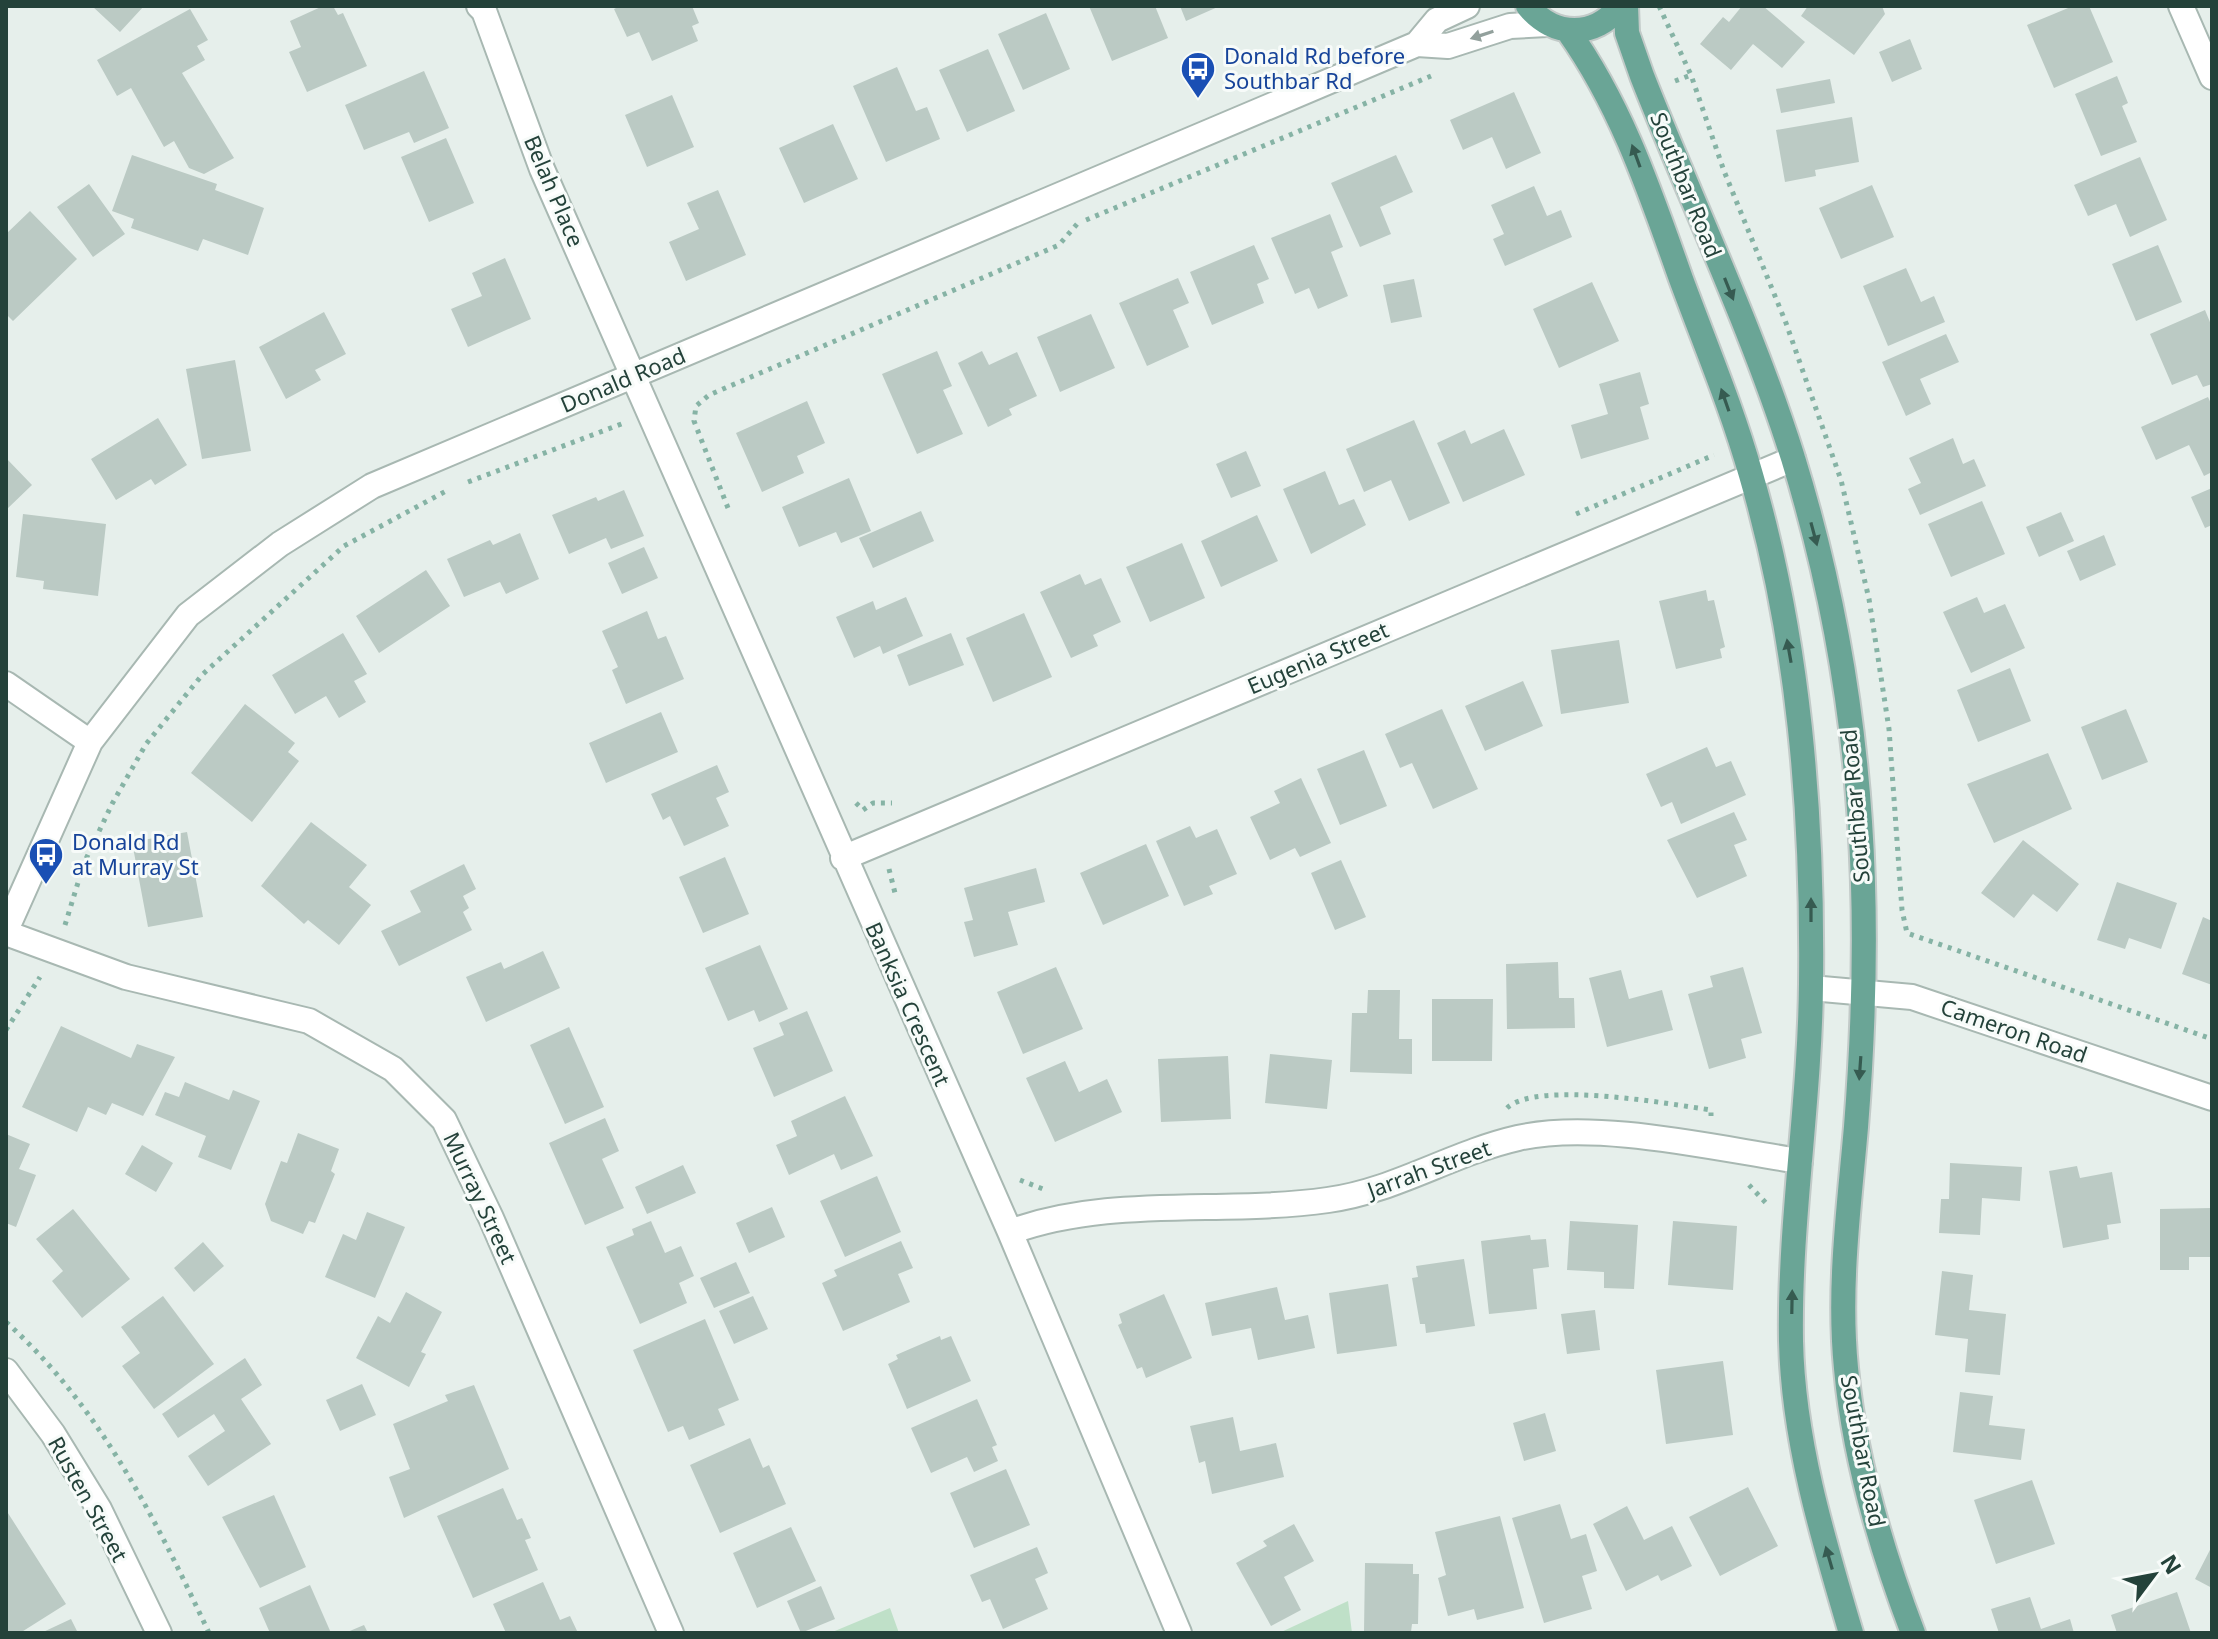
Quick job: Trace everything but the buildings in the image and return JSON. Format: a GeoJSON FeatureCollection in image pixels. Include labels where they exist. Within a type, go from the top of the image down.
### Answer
{"type":"FeatureCollection","features":[{"type":"Feature","properties":{"kind":"main road","name":"Southbar Road"},"geometry":{"type":"LineString","coordinates":[[1528,6],[1557,27],[1607,89],[1631,141],[1751,475],[1777,583],[1798,700],[1810,829],[1811,988],[1792,1235],[1791,1345],[1804,1451],[1825,1547],[1851,1633]]}},
{"type":"Feature","properties":{"kind":"main road","name":"Southbar Road"},"geometry":{"type":"LineString","coordinates":[[1623,6],[1627,33],[1648,92],[1760,366],[1793,459],[1823,567],[1844,681],[1860,821],[1865,990],[1845,1253],[1846,1367],[1879,1533],[1908,1632]]}},
{"type":"Feature","properties":{"kind":"main road"},"geometry":{"type":"LineString","coordinates":[[1557,27],[1592,28],[1623,6]]}},
{"type":"Feature","properties":{"kind":"street","name":"Belah Place"},"geometry":{"type":"LineString","coordinates":[[479,6],[484,11],[542,169],[634,375]]}},
{"type":"Feature","properties":{"kind":"street","name":"Donald Road"},"geometry":{"type":"LineString","coordinates":[[1417,44],[1437,20],[1467,6]]}},
{"type":"Feature","properties":{"kind":"street"},"geometry":{"type":"LineString","coordinates":[[2181,6],[2212,77]]}},
{"type":"Feature","properties":{"kind":"street","name":"Donald Road"},"geometry":{"type":"LineString","coordinates":[[6,932],[90,742],[188,615],[280,544],[372,486],[1417,44],[1448,46],[1510,26],[1557,27]]}},
{"type":"Feature","properties":{"kind":"street","name":"Banksia Crescent"},"geometry":{"type":"LineString","coordinates":[[634,375],[843,858],[1010,1232],[1179,1633]]}},
{"type":"Feature","properties":{"kind":"street","name":"Eugenia Street"},"geometry":{"type":"LineString","coordinates":[[843,858],[1793,459]]}},
{"type":"Feature","properties":{"kind":"street"},"geometry":{"type":"LineString","coordinates":[[6,684],[90,742]]}},
{"type":"Feature","properties":{"kind":"street","name":"Murray Street"},"geometry":{"type":"LineString","coordinates":[[6,932],[126,977],[309,1021],[393,1069],[444,1120],[491,1218],[671,1633]]}},
{"type":"Feature","properties":{"kind":"street","name":"Cameron Road"},"geometry":{"type":"LineString","coordinates":[[1811,988],[1865,990],[1912,997],[2212,1098]]}},
{"type":"Feature","properties":{"kind":"street","name":"Jarrah Street"},"geometry":{"type":"LineString","coordinates":[[1010,1232],[1067,1215],[1341,1198],[1409,1180],[1497,1144],[1540,1134],[1613,1135],[1800,1161]]}},
{"type":"Feature","properties":{"kind":"street","name":"Rusten Street"},"geometry":{"type":"LineString","coordinates":[[8,1378],[99,1509],[159,1633]]}},
{"type":"Feature","properties":{"kind":"path"},"geometry":{"type":"LineString","coordinates":[[1659,6],[1691,75],[1724,171],[1786,323],[1841,480],[1869,599],[1889,729],[1902,910],[1907,933],[2212,1039]]}},
{"type":"Feature","properties":{"kind":"path"},"geometry":{"type":"LineString","coordinates":[[6,1030],[35,987],[69,917],[84,863],[112,804],[146,744],[203,674],[273,607],[344,546],[456,486],[605,429],[696,406],[709,395],[1059,245],[1073,226],[1434,75]]}},
{"type":"Feature","properties":{"kind":"path"},"geometry":{"type":"LineString","coordinates":[[1648,92],[1691,75]]}},
{"type":"Feature","properties":{"kind":"path"},"geometry":{"type":"LineString","coordinates":[[696,406],[694,421],[729,510]]}},
{"type":"Feature","properties":{"kind":"path"},"geometry":{"type":"LineString","coordinates":[[1563,521],[1595,503],[1714,455]]}},
{"type":"Feature","properties":{"kind":"path"},"geometry":{"type":"LineString","coordinates":[[851,797],[863,810],[895,882],[896,905]]}},
{"type":"Feature","properties":{"kind":"path"},"geometry":{"type":"LineString","coordinates":[[863,810],[873,803],[904,799]]}},
{"type":"Feature","properties":{"kind":"path"},"geometry":{"type":"LineString","coordinates":[[1501,1116],[1510,1105],[1529,1097],[1630,1098],[1711,1110],[1711,1148]]}},
{"type":"Feature","properties":{"kind":"path"},"geometry":{"type":"LineString","coordinates":[[1011,1172],[1035,1188],[1051,1190]]}},
{"type":"Feature","properties":{"kind":"path"},"geometry":{"type":"LineString","coordinates":[[1741,1184],[1752,1185],[1767,1204],[1770,1217]]}},
{"type":"Feature","properties":{"kind":"path"},"geometry":{"type":"LineString","coordinates":[[6,1322],[35,1347],[129,1472],[209,1633]]}},
{"type":"Feature","properties":{"kind":"green space"},"geometry":{"type":"Polygon","coordinates":[[[1348,1601],[1352,1633],[1279,1633],[1348,1601]]]}},
{"type":"Feature","properties":{"kind":"green space"},"geometry":{"type":"Polygon","coordinates":[[[890,1608],[899,1633],[830,1633],[890,1608]]]}},
{"type":"Feature","properties":{"kind":"place","name":"Donald Rd before Southbar Rd"},"geometry":{"type":"Point","coordinates":[1198,100]}},
{"type":"Feature","properties":{"kind":"place","name":"Donald Rd at Murray St"},"geometry":{"type":"Point","coordinates":[46,886]}}]}
